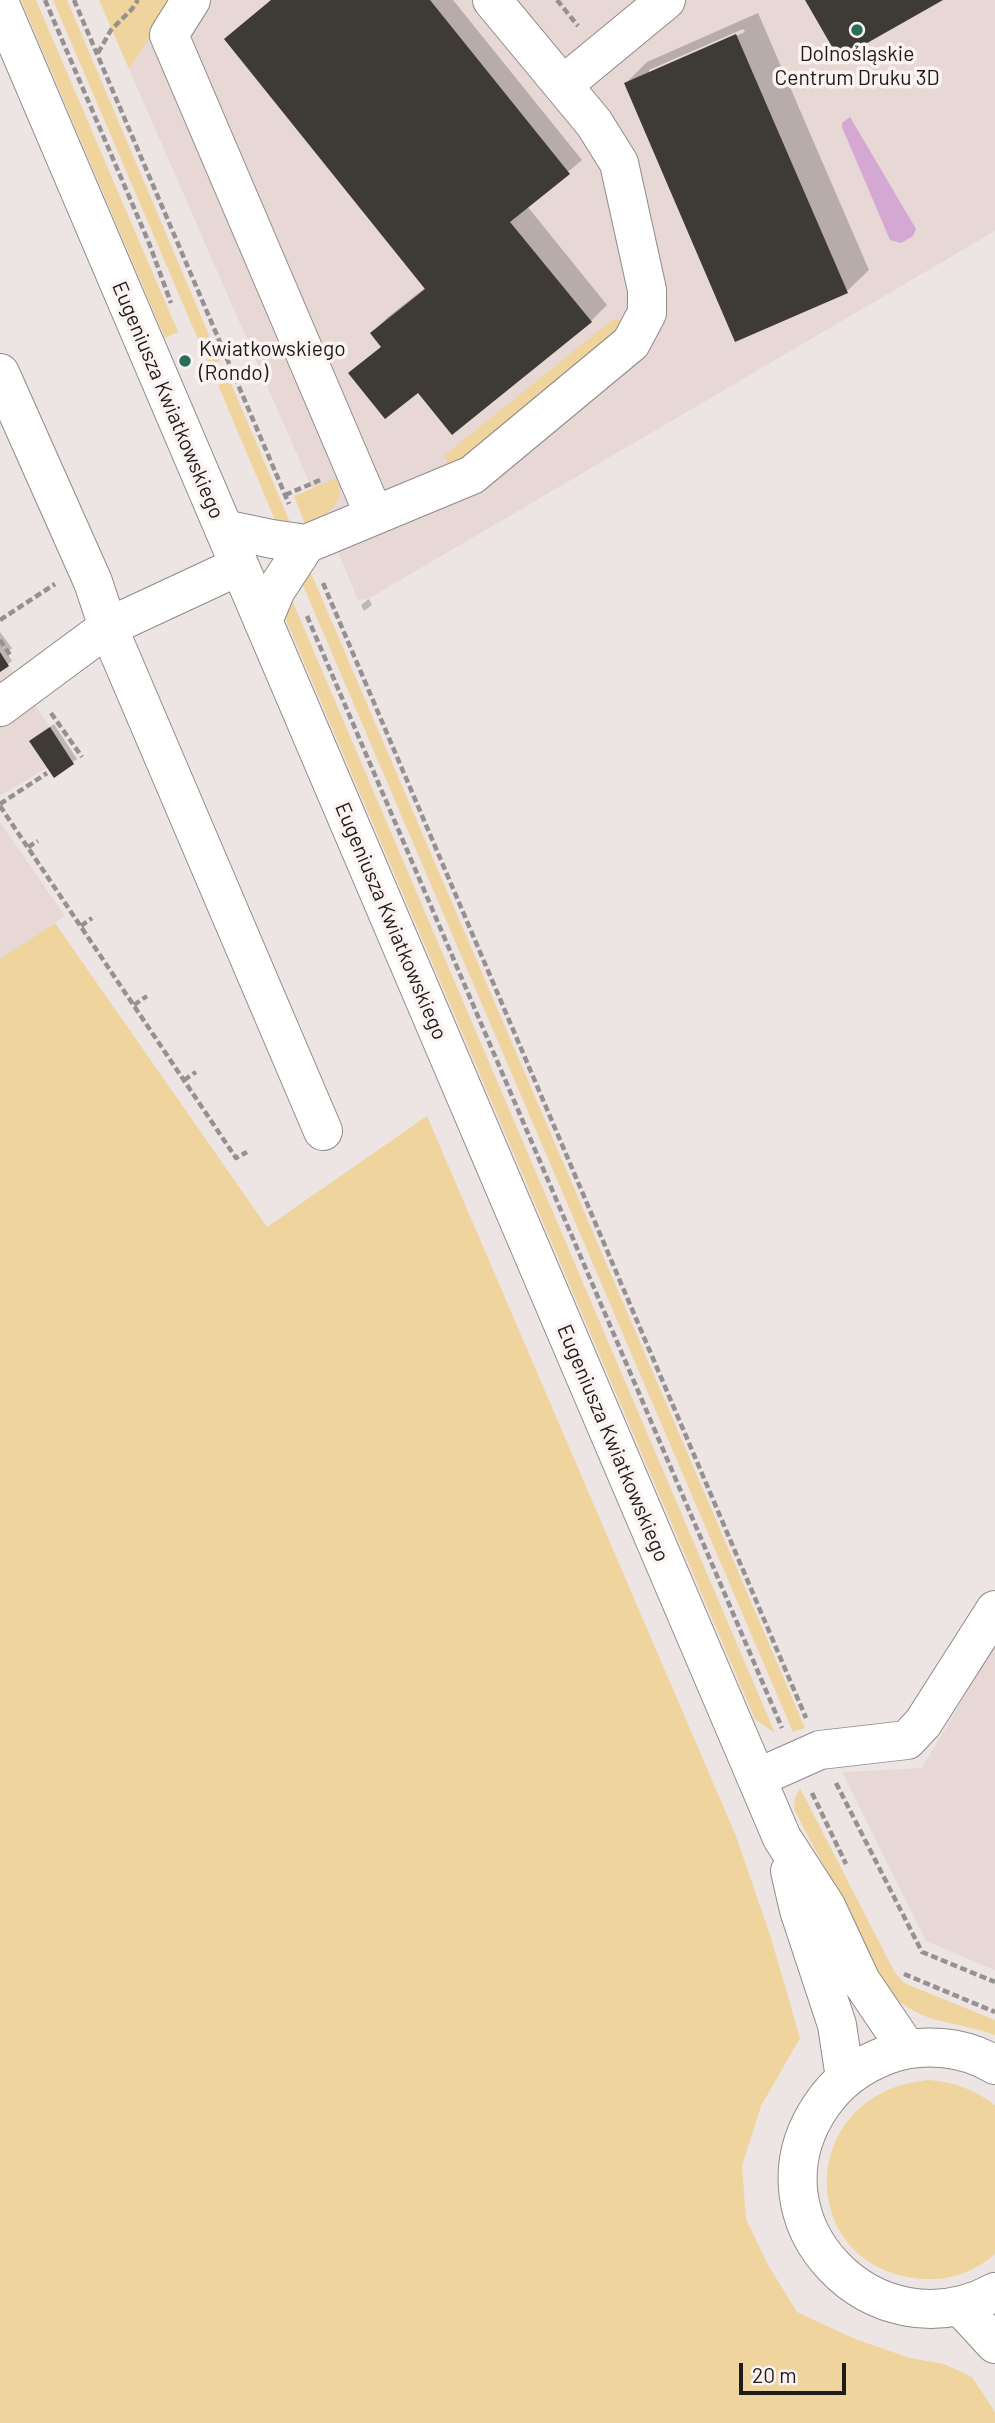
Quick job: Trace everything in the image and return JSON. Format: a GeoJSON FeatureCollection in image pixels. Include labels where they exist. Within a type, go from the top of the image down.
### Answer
{"type":"FeatureCollection","features":[{"type":"Feature","properties":{"kind":"main road"},"geometry":{"type":"LineString","coordinates":[[191,0],[169,35],[374,515]]}},
{"type":"Feature","properties":{"kind":"main road"},"geometry":{"type":"LineString","coordinates":[[263,621],[276,590],[297,558],[374,515],[472,475],[631,343],[647,313],[647,290],[618,163],[594,123],[492,0]]}},
{"type":"Feature","properties":{"kind":"main road"},"geometry":{"type":"LineString","coordinates":[[563,85],[666,0]]}},
{"type":"Feature","properties":{"kind":"main road","name":"Eugeniusza Kwiatkowskiego"},"geometry":{"type":"LineString","coordinates":[[0,4],[782,1838],[825,1906],[861,1981],[907,2049]]}},
{"type":"Feature","properties":{"kind":"main road"},"geometry":{"type":"LineString","coordinates":[[0,373],[93,582],[107,627],[323,1131]]}},
{"type":"Feature","properties":{"kind":"main road"},"geometry":{"type":"LineString","coordinates":[[224,529],[272,540],[297,558]]}},
{"type":"Feature","properties":{"kind":"main road"},"geometry":{"type":"LineString","coordinates":[[0,706],[107,627],[239,566]]}},
{"type":"Feature","properties":{"kind":"main road"},"geometry":{"type":"LineString","coordinates":[[757,1779],[813,1767],[907,1740],[923,1723],[995,1610]]}},
{"type":"Feature","properties":{"kind":"main road","name":"Eugeniusza Kwiatkowskiego"},"geometry":{"type":"LineString","coordinates":[[782,1838],[799,1910],[837,2025],[845,2078]]}},
{"type":"Feature","properties":{"kind":"main road"},"geometry":{"type":"LineString","coordinates":[[995,2065],[971,2054],[929,2047],[907,2049],[874,2059],[845,2078],[828,2096],[814,2116],[804,2139],[799,2164],[803,2214],[812,2237],[825,2258],[842,2277],[863,2291],[886,2302],[910,2308],[935,2309],[960,2306],[995,2292]]}},
{"type":"Feature","properties":{"kind":"main road"},"geometry":{"type":"LineString","coordinates":[[960,2306],[995,2344]]}},
{"type":"Feature","properties":{"kind":"path"},"geometry":{"type":"LineString","coordinates":[[45,0],[149,243],[172,305]]}},
{"type":"Feature","properties":{"kind":"path"},"geometry":{"type":"LineString","coordinates":[[74,0],[285,495],[297,558],[364,745],[785,1734]]}},
{"type":"Feature","properties":{"kind":"path"},"geometry":{"type":"LineString","coordinates":[[97,54],[111,30],[138,0]]}},
{"type":"Feature","properties":{"kind":"path"},"geometry":{"type":"LineString","coordinates":[[285,495],[310,484]]}},
{"type":"Feature","properties":{"kind":"path"},"geometry":{"type":"LineString","coordinates":[[297,558],[813,1767],[851,1874]]}},
{"type":"Feature","properties":{"kind":"path"},"geometry":{"type":"LineString","coordinates":[[0,620],[65,577]]}},
{"type":"Feature","properties":{"kind":"path"},"geometry":{"type":"LineString","coordinates":[[44,704],[82,757]]}},
{"type":"Feature","properties":{"kind":"path"},"geometry":{"type":"LineString","coordinates":[[47,773],[0,805],[236,1158],[247,1152]]}},
{"type":"Feature","properties":{"kind":"path"},"geometry":{"type":"LineString","coordinates":[[28,847],[37,841]]}},
{"type":"Feature","properties":{"kind":"path"},"geometry":{"type":"LineString","coordinates":[[81,926],[92,918]]}},
{"type":"Feature","properties":{"kind":"path"},"geometry":{"type":"LineString","coordinates":[[134,1005],[147,996]]}},
{"type":"Feature","properties":{"kind":"path"},"geometry":{"type":"LineString","coordinates":[[184,1080],[196,1072]]}},
{"type":"Feature","properties":{"kind":"path"},"geometry":{"type":"LineString","coordinates":[[813,1767],[922,1952],[995,1982]]}},
{"type":"Feature","properties":{"kind":"path"},"geometry":{"type":"LineString","coordinates":[[899,1965],[905,1975],[995,2012]]}},
{"type":"Feature","properties":{"kind":"shaded area"},"geometry":{"type":"Polygon","coordinates":[[[21,0],[36,0],[178,332],[165,338],[21,0]]]}},
{"type":"Feature","properties":{"kind":"shaded area"},"geometry":{"type":"Polygon","coordinates":[[[53,0],[67,0],[220,361],[209,365],[53,0]]]}},
{"type":"Feature","properties":{"kind":"shaded area"},"geometry":{"type":"Polygon","coordinates":[[[99,0],[175,0],[129,69],[99,0]]]}},
{"type":"Feature","properties":{"kind":"shaded area"},"geometry":{"type":"Polygon","coordinates":[[[175,0],[995,0],[995,231],[368,599],[358,600],[129,69],[175,0]]]}},
{"type":"Feature","properties":{"kind":"shaded area"},"geometry":{"type":"Polygon","coordinates":[[[850,117],[916,229],[913,236],[901,243],[890,240],[842,127],[842,123],[850,117]]]}},
{"type":"Feature","properties":{"kind":"shaded area"},"geometry":{"type":"Polygon","coordinates":[[[626,319],[619,333],[477,451],[449,466],[444,456],[612,320],[626,319]]]}},
{"type":"Feature","properties":{"kind":"shaded area"},"geometry":{"type":"Polygon","coordinates":[[[230,381],[292,527],[278,527],[218,385],[230,381]]]}},
{"type":"Feature","properties":{"kind":"shaded area"},"geometry":{"type":"Polygon","coordinates":[[[339,477],[339,495],[333,508],[322,517],[305,524],[294,496],[339,477]]]}},
{"type":"Feature","properties":{"kind":"shaded area"},"geometry":{"type":"Polygon","coordinates":[[[308,566],[805,1728],[793,1732],[299,576],[308,566]]]}},
{"type":"Feature","properties":{"kind":"shaded area"},"geometry":{"type":"Polygon","coordinates":[[[289,593],[775,1733],[755,1719],[286,620],[289,593]]]}},
{"type":"Feature","properties":{"kind":"shaded area"},"geometry":{"type":"Polygon","coordinates":[[[0,652],[74,764],[54,778],[46,768],[0,796],[0,652]]]}},
{"type":"Feature","properties":{"kind":"shaded area"},"geometry":{"type":"Polygon","coordinates":[[[0,822],[65,916],[0,959],[0,822]]]}},
{"type":"Feature","properties":{"kind":"shaded area"},"geometry":{"type":"Polygon","coordinates":[[[55,923],[267,1227],[427,1116],[736,1836],[771,1938],[800,2038],[761,2106],[742,2166],[746,2219],[768,2265],[797,2312],[855,2339],[910,2358],[944,2364],[972,2377],[995,2412],[995,2423],[0,2423],[0,959],[55,923]]]}},
{"type":"Feature","properties":{"kind":"shaded area"},"geometry":{"type":"Polygon","coordinates":[[[995,1645],[995,1970],[926,1941],[842,1772],[922,1768],[995,1645]]]}},
{"type":"Feature","properties":{"kind":"shaded area"},"geometry":{"type":"Polygon","coordinates":[[[800,1788],[894,1971],[904,1983],[995,2020],[995,2035],[927,2017],[902,2004],[890,1993],[794,1809],[800,1788]]]}},
{"type":"Feature","properties":{"kind":"shaded area"},"geometry":{"type":"Polygon","coordinates":[[[929,2080],[964,2088],[995,2105],[995,2254],[963,2273],[936,2279],[884,2270],[852,2247],[834,2217],[827,2182],[833,2147],[852,2115],[884,2092],[929,2080]]]}},
{"type":"Feature","properties":{"kind":"building"},"geometry":{"type":"Polygon","coordinates":[[[271,0],[430,0],[570,174],[510,222],[592,322],[452,435],[418,393],[385,419],[348,373],[381,347],[370,333],[425,289],[224,39],[271,0]]]}},
{"type":"Feature","properties":{"kind":"building","name":"Dolnośląskie Centrum Druku 3D"},"geometry":{"type":"Polygon","coordinates":[[[805,0],[943,0],[839,59],[805,0]]]}},
{"type":"Feature","properties":{"kind":"building"},"geometry":{"type":"Polygon","coordinates":[[[736,34],[848,293],[735,342],[624,83],[736,34]]]}},
{"type":"Feature","properties":{"kind":"building"},"geometry":{"type":"Polygon","coordinates":[[[0,652],[9,666],[0,672],[0,652]]]}},
{"type":"Feature","properties":{"kind":"building"},"geometry":{"type":"Polygon","coordinates":[[[50,727],[74,764],[54,778],[29,741],[50,727]]]}},
{"type":"Feature","properties":{"kind":"place","name":"Dolnośląskie Centrum Druku 3D"},"geometry":{"type":"Point","coordinates":[857,30]}},
{"type":"Feature","properties":{"kind":"place","name":"Kwiatkowskiego (Rondo)"},"geometry":{"type":"Point","coordinates":[185,361]}}]}
